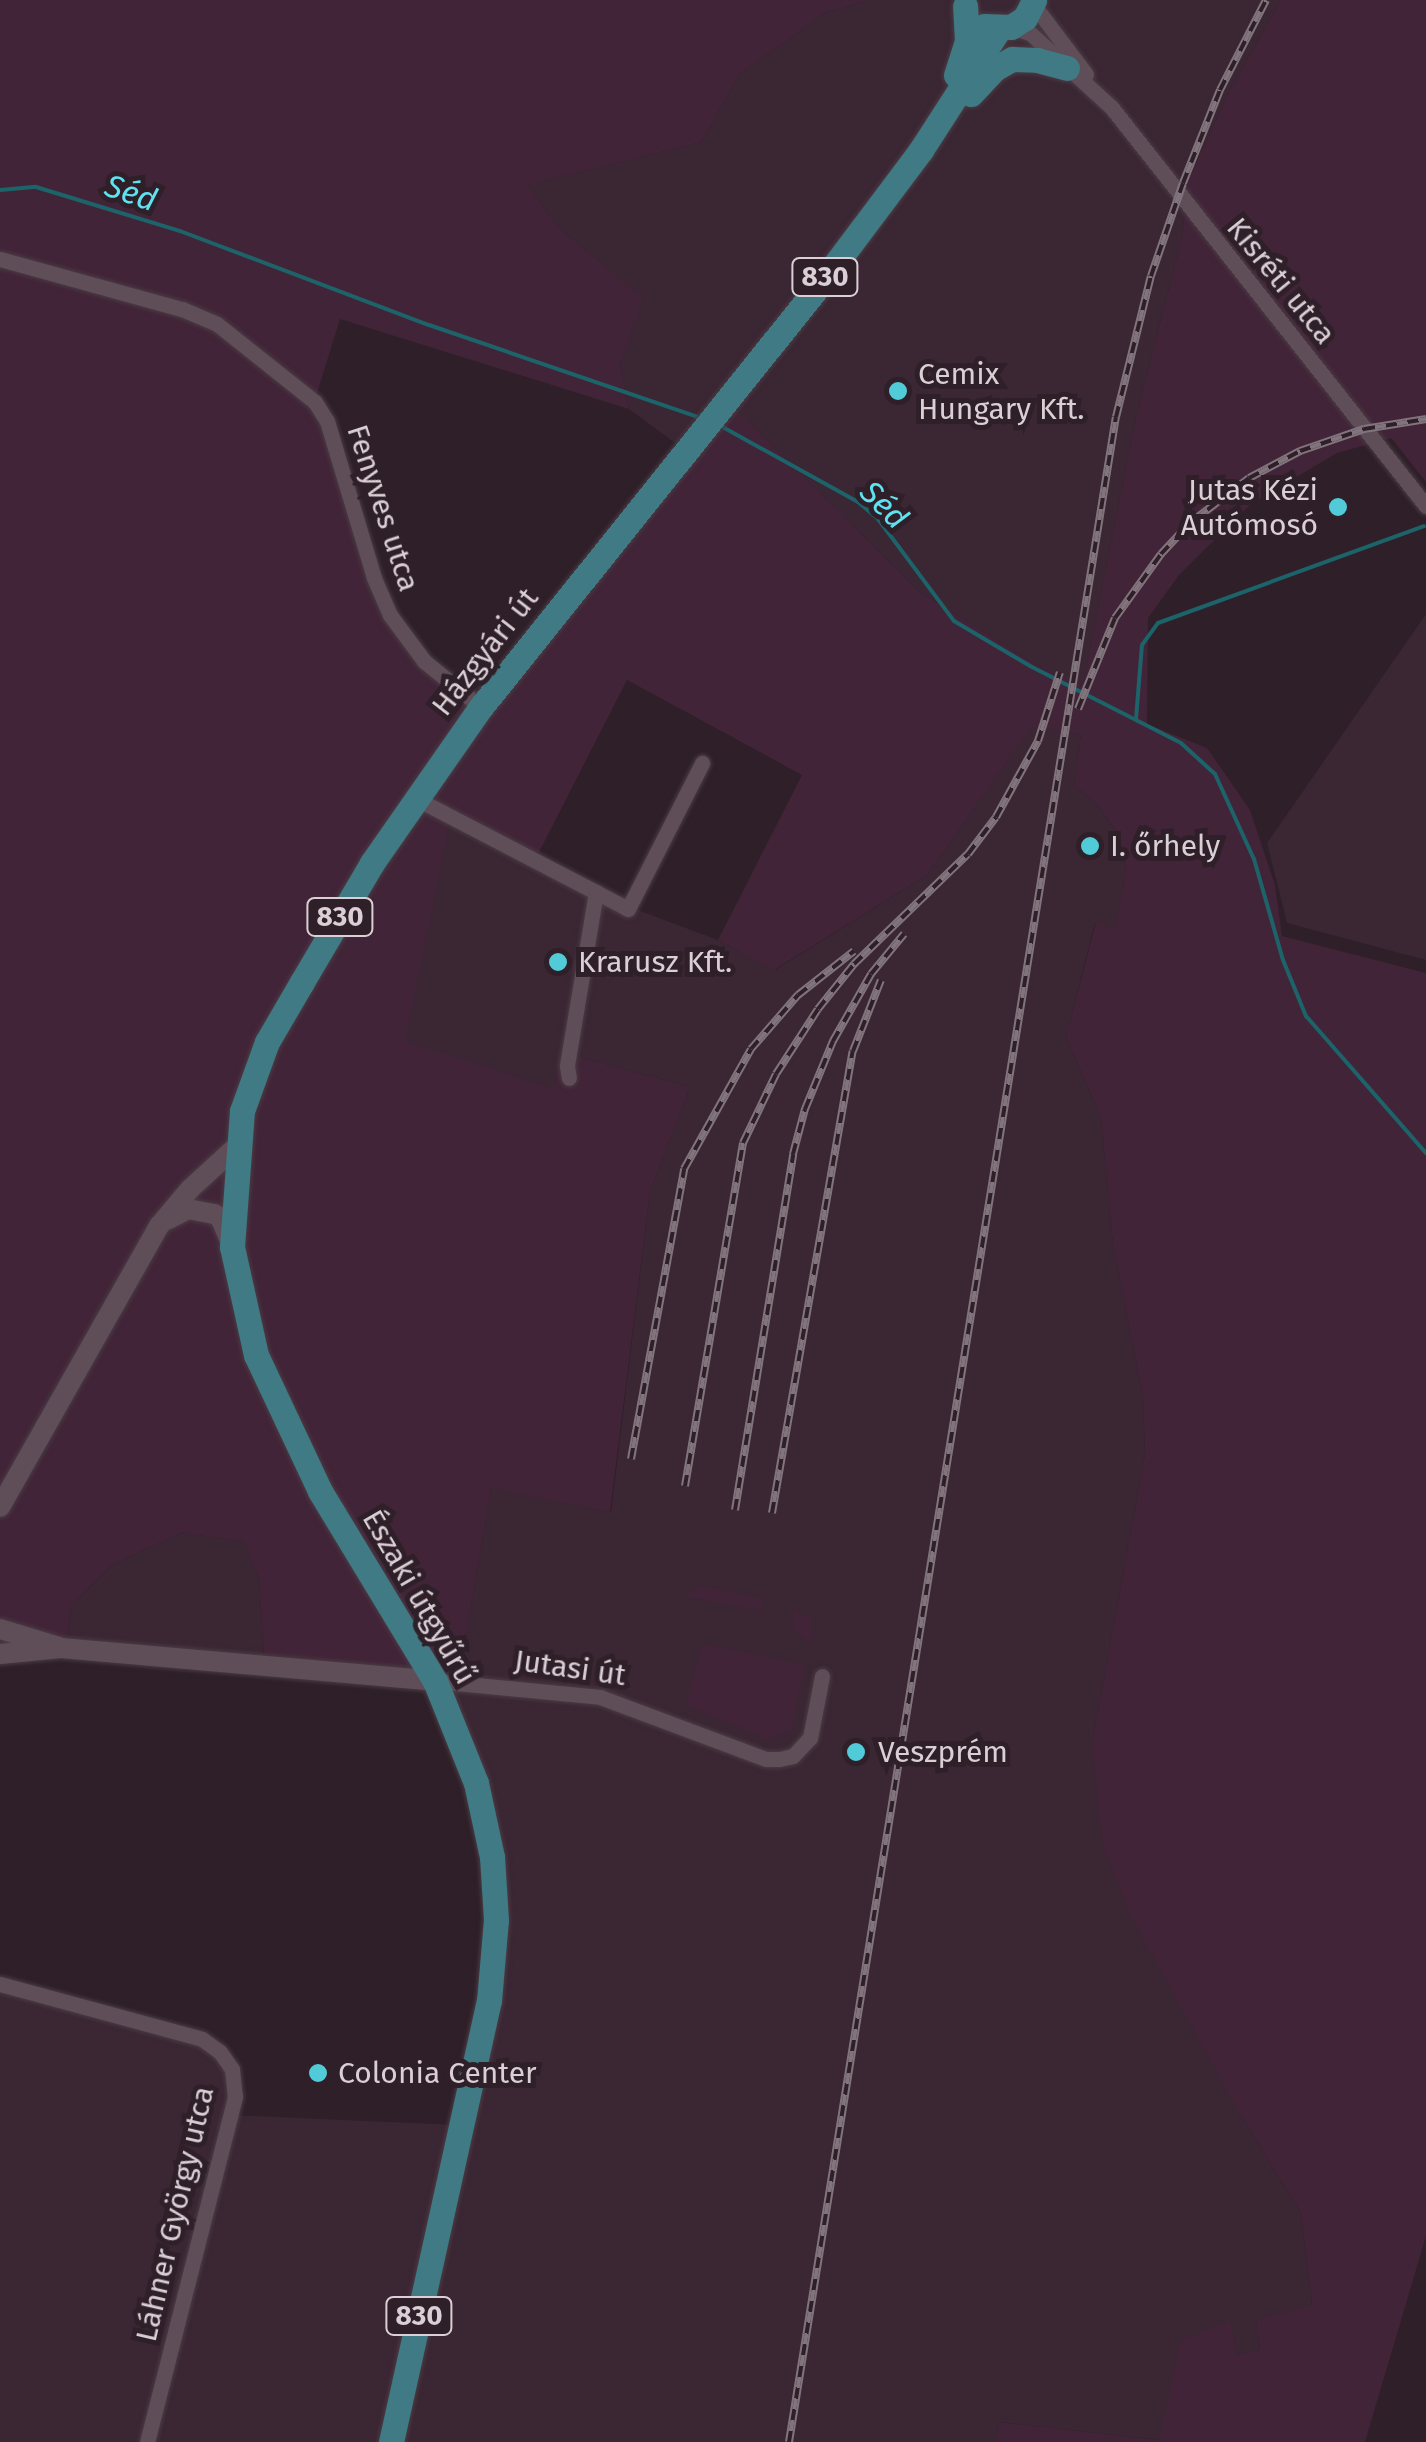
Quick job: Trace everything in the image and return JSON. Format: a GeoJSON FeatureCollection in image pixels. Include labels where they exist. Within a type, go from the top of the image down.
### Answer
{"type":"FeatureCollection","features":[{"type":"Feature","properties":{"kind":"main road","name":"830"},"geometry":{"type":"LineString","coordinates":[[964,3],[982,26],[1005,28],[1024,18],[1033,2]]}},
{"type":"Feature","properties":{"kind":"main road","name":"Házgyári út"},"geometry":{"type":"LineString","coordinates":[[921,150],[967,42],[964,3]]}},
{"type":"Feature","properties":{"kind":"main road","name":"Házgyári út"},"geometry":{"type":"LineString","coordinates":[[238,1146],[242,1111],[267,1042],[372,863],[480,706],[921,150],[1005,28]]}},
{"type":"Feature","properties":{"kind":"main road"},"geometry":{"type":"LineString","coordinates":[[921,150],[1003,62],[1037,60],[1067,68]]}},
{"type":"Feature","properties":{"kind":"main road","name":"Északi útgyűrű"},"geometry":{"type":"LineString","coordinates":[[238,1146],[232,1247],[256,1356],[320,1491],[435,1681],[486,1824],[496,1899],[489,2001],[392,2442]]}},
{"type":"Feature","properties":{"kind":"street","name":"Kisréti utca"},"geometry":{"type":"LineString","coordinates":[[1033,2],[1095,90],[1426,506]]}},
{"type":"Feature","properties":{"kind":"street","name":"Kisréti utca"},"geometry":{"type":"LineString","coordinates":[[1005,28],[1030,34],[1095,90]]}},
{"type":"Feature","properties":{"kind":"street","name":"Fenyves utca"},"geometry":{"type":"LineString","coordinates":[[0,260],[182,309],[217,324],[315,402],[326,421],[374,578],[390,615],[424,661],[480,706]]}},
{"type":"Feature","properties":{"kind":"street"},"geometry":{"type":"LineString","coordinates":[[417,799],[628,909],[702,762]]}},
{"type":"Feature","properties":{"kind":"street"},"geometry":{"type":"LineString","coordinates":[[569,1078],[567,1066],[596,892]]}},
{"type":"Feature","properties":{"kind":"street"},"geometry":{"type":"LineString","coordinates":[[0,1508],[159,1226],[238,1146]]}},
{"type":"Feature","properties":{"kind":"street"},"geometry":{"type":"LineString","coordinates":[[159,1226],[188,1210],[201,1210],[220,1217],[232,1247]]}},
{"type":"Feature","properties":{"kind":"street","name":"Jutasi út"},"geometry":{"type":"LineString","coordinates":[[0,1629],[61,1648]]}},
{"type":"Feature","properties":{"kind":"street","name":"Jutasi út"},"geometry":{"type":"LineString","coordinates":[[0,1654],[61,1648],[600,1696],[766,1759],[793,1756],[803,1749],[814,1727],[822,1676]]}},
{"type":"Feature","properties":{"kind":"street","name":"Láhner György utca"},"geometry":{"type":"LineString","coordinates":[[0,1984],[202,2039],[227,2060],[235,2078],[235,2098],[147,2442]]}},
{"type":"Feature","properties":{"kind":"shaded area"},"geometry":{"type":"Polygon","coordinates":[[[0,0],[869,0],[825,13],[740,74],[701,142],[527,185],[557,226],[643,298],[620,365],[629,409],[340,319],[314,403],[389,616],[481,709],[726,400],[920,592],[1043,669],[1083,685],[1138,408],[1182,238],[1188,181],[1228,94],[1281,0],[1426,0],[1426,482],[1391,438],[1337,453],[1251,504],[1179,575],[1148,618],[1147,724],[1207,748],[1250,810],[1275,885],[1282,936],[1426,973],[1426,2236],[1365,2442],[995,2442],[999,2422],[1159,2440],[1181,2340],[1231,2321],[1237,2355],[1260,2350],[1256,2320],[1312,2305],[1301,2213],[1239,2112],[1130,1914],[1103,1845],[1092,1744],[1145,1454],[1143,1397],[1113,1246],[1101,1117],[1066,1037],[1096,922],[1115,929],[1126,869],[1119,835],[1096,803],[1074,785],[1081,734],[1031,727],[927,875],[774,970],[718,940],[802,775],[627,680],[536,858],[451,816],[405,1041],[553,1089],[564,1053],[690,1087],[650,1192],[610,1512],[491,1488],[463,1652],[448,1673],[431,1684],[265,1671],[259,1578],[244,1541],[181,1533],[113,1564],[71,1605],[67,1650],[0,1627],[0,0]]]}},
{"type":"Feature","properties":{"kind":"shaded area"},"geometry":{"type":"Polygon","coordinates":[[[869,0],[1281,0],[1228,94],[1188,181],[1182,238],[1138,408],[1083,686],[1043,669],[920,592],[726,401],[686,451],[629,409],[620,365],[642,298],[557,226],[526,185],[701,142],[740,74],[825,13],[869,0]]]}},
{"type":"Feature","properties":{"kind":"shaded area"},"geometry":{"type":"Polygon","coordinates":[[[1426,614],[1426,960],[1287,923],[1267,843],[1426,614]]]}},
{"type":"Feature","properties":{"kind":"shaded area"},"geometry":{"type":"Polygon","coordinates":[[[1031,726],[1081,734],[1074,785],[1096,803],[1119,835],[1126,869],[1115,930],[1095,923],[1066,1037],[1101,1117],[1113,1246],[1143,1397],[1145,1454],[1092,1744],[1239,2112],[1301,2213],[1312,2306],[1256,2320],[1260,2350],[1237,2355],[1231,2322],[1160,2440],[999,2422],[995,2442],[0,2442],[0,1985],[201,2040],[227,2061],[230,2115],[458,2125],[497,1889],[431,1684],[463,1652],[491,1487],[611,1512],[650,1192],[690,1087],[564,1053],[554,1090],[404,1041],[451,815],[627,906],[718,940],[775,970],[927,875],[1031,726]]]}},
{"type":"Feature","properties":{"kind":"shaded area"},"geometry":{"type":"Polygon","coordinates":[[[181,1533],[245,1541],[259,1578],[265,1671],[67,1650],[71,1605],[113,1564],[181,1533]]]}},
{"type":"Feature","properties":{"kind":"shaded area"},"geometry":{"type":"Polygon","coordinates":[[[700,1586],[763,1599],[761,1611],[684,1596],[700,1586]]]}},
{"type":"Feature","properties":{"kind":"shaded area"},"geometry":{"type":"Polygon","coordinates":[[[794,1609],[812,1619],[811,1644],[792,1628],[794,1609]]]}},
{"type":"Feature","properties":{"kind":"shaded area"},"geometry":{"type":"Polygon","coordinates":[[[703,1644],[805,1665],[791,1731],[769,1739],[685,1705],[703,1644]]]}},
{"type":"Feature","properties":{"kind":"waterway","name":"Séd"},"geometry":{"type":"LineString","coordinates":[[0,190],[36,187],[180,231],[429,325],[701,418]]}},
{"type":"Feature","properties":{"kind":"waterway","name":"Séd"},"geometry":{"type":"LineString","coordinates":[[719,425],[858,502],[878,519],[954,621],[1030,666],[1181,743],[1215,774],[1254,859],[1283,960],[1306,1016],[1426,1153]]}},
{"type":"Feature","properties":{"kind":"waterway"},"geometry":{"type":"LineString","coordinates":[[1136,719],[1142,645],[1158,623],[1424,526]]}},
{"type":"Feature","properties":{"kind":"railway"},"geometry":{"type":"LineString","coordinates":[[789,2442],[1116,417],[1151,276],[1183,183],[1220,90],[1266,0]]}},
{"type":"Feature","properties":{"kind":"railway"},"geometry":{"type":"LineString","coordinates":[[1078,709],[1115,618],[1161,554],[1190,523],[1249,478],[1300,451],[1364,429],[1426,419]]}},
{"type":"Feature","properties":{"kind":"railway"},"geometry":{"type":"LineString","coordinates":[[685,1486],[743,1143],[776,1074],[818,1009],[854,964],[968,854],[996,817],[1038,741],[1060,672]]}},
{"type":"Feature","properties":{"kind":"railway"},"geometry":{"type":"LineString","coordinates":[[735,1510],[793,1154],[805,1109],[833,1041],[871,974],[904,934]]}},
{"type":"Feature","properties":{"kind":"railway"},"geometry":{"type":"LineString","coordinates":[[631,1459],[684,1169],[751,1049],[798,995],[854,951]]}},
{"type":"Feature","properties":{"kind":"railway"},"geometry":{"type":"LineString","coordinates":[[772,1513],[853,1051],[881,980]]}},
{"type":"Feature","properties":{"kind":"place","name":"Cemix Hungary Kft."},"geometry":{"type":"Point","coordinates":[898,391]}},
{"type":"Feature","properties":{"kind":"place","name":"Jutas Kézi Autómosó"},"geometry":{"type":"Point","coordinates":[1338,507]}},
{"type":"Feature","properties":{"kind":"place","name":"I. őrhely"},"geometry":{"type":"Point","coordinates":[1090,846]}},
{"type":"Feature","properties":{"kind":"place","name":"Krarusz Kft."},"geometry":{"type":"Point","coordinates":[558,962]}},
{"type":"Feature","properties":{"kind":"place","name":"Veszprém"},"geometry":{"type":"Point","coordinates":[856,1752]}},
{"type":"Feature","properties":{"kind":"place","name":"Colonia Center"},"geometry":{"type":"Point","coordinates":[318,2073]}}]}
